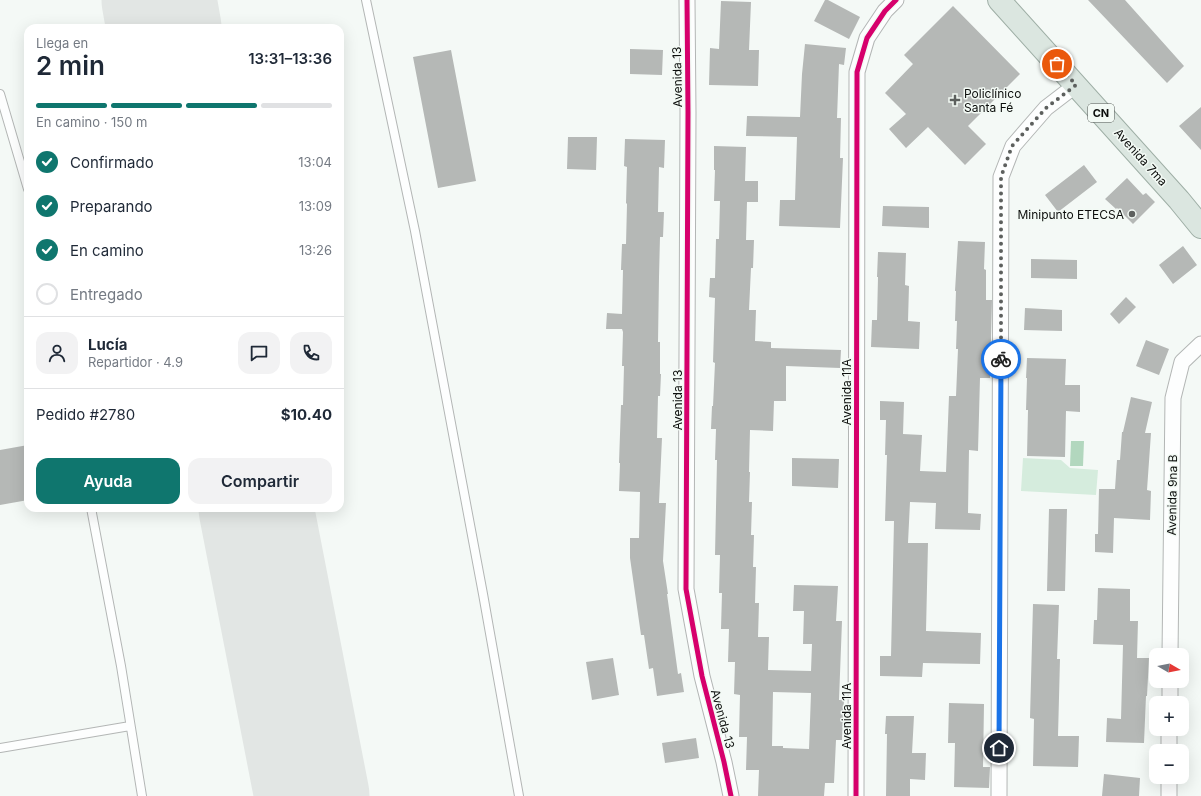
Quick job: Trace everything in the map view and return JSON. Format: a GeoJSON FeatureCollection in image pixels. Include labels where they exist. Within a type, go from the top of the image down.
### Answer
{"type":"FeatureCollection","features":[{"type":"Feature","properties":{"kind":"highway","name":"Avenida 7ma"},"geometry":{"type":"LineString","coordinates":[[999,0],[1179,200],[1201,227]]}},
{"type":"Feature","properties":{"kind":"street","name":"Avenida 13"},"geometry":{"type":"LineString","coordinates":[[687,0],[688,136],[686,589],[702,676],[731,796]]}},
{"type":"Feature","properties":{"kind":"street","name":"Avenida 11A"},"geometry":{"type":"LineString","coordinates":[[856,796],[857,72],[867,38],[885,11],[896,0]]}},
{"type":"Feature","properties":{"kind":"street"},"geometry":{"type":"LineString","coordinates":[[999,796],[1001,177],[1012,146],[1046,108],[1076,85]]}},
{"type":"Feature","properties":{"kind":"street","name":"Avenida 9na B"},"geometry":{"type":"LineString","coordinates":[[1170,648],[1173,398],[1182,362],[1201,344]]}},
{"type":"Feature","properties":{"kind":"street"},"geometry":{"type":"LineString","coordinates":[[1169,784],[1169,796]]}},
{"type":"Feature","properties":{"kind":"lane"},"geometry":{"type":"LineString","coordinates":[[366,0],[416,239],[482,586],[518,796]]}},
{"type":"Feature","properties":{"kind":"lane"},"geometry":{"type":"LineString","coordinates":[[0,94],[24,175]]}},
{"type":"Feature","properties":{"kind":"lane"},"geometry":{"type":"LineString","coordinates":[[92,512],[121,666],[142,796]]}},
{"type":"Feature","properties":{"kind":"lane"},"geometry":{"type":"LineString","coordinates":[[0,748],[130,726]]}},
{"type":"Feature","properties":{"kind":"shaded area"},"geometry":{"type":"Polygon","coordinates":[[[1071,441],[1084,441],[1083,466],[1070,466],[1071,441]]]}},
{"type":"Feature","properties":{"kind":"shaded area"},"geometry":{"type":"Polygon","coordinates":[[[1023,458],[1061,460],[1070,468],[1098,470],[1096,495],[1021,491],[1023,458]]]}},
{"type":"Feature","properties":{"kind":"building"},"geometry":{"type":"Polygon","coordinates":[[[825,0],[828,0],[860,17],[849,39],[814,21],[825,0]]]}},
{"type":"Feature","properties":{"kind":"building"},"geometry":{"type":"Polygon","coordinates":[[[1088,0],[1125,0],[1184,66],[1167,83],[1088,0]]]}},
{"type":"Feature","properties":{"kind":"building"},"geometry":{"type":"Polygon","coordinates":[[[721,1],[751,2],[749,50],[759,50],[758,86],[709,85],[710,48],[719,49],[721,1]]]}},
{"type":"Feature","properties":{"kind":"building"},"geometry":{"type":"Polygon","coordinates":[[[953,6],[1020,74],[968,126],[986,144],[965,165],[928,127],[906,148],[889,129],[906,114],[885,93],[913,64],[904,55],[953,6]]]}},
{"type":"Feature","properties":{"kind":"building"},"geometry":{"type":"Polygon","coordinates":[[[805,44],[846,48],[844,65],[839,64],[837,118],[841,118],[840,158],[843,158],[840,228],[779,226],[780,200],[795,200],[797,137],[746,136],[747,116],[800,117],[805,44]]]}},
{"type":"Feature","properties":{"kind":"building"},"geometry":{"type":"Polygon","coordinates":[[[630,49],[663,50],[662,75],[630,74],[630,49]]]}},
{"type":"Feature","properties":{"kind":"building"},"geometry":{"type":"Polygon","coordinates":[[[451,50],[476,181],[438,188],[413,57],[451,50]]]}},
{"type":"Feature","properties":{"kind":"building"},"geometry":{"type":"Polygon","coordinates":[[[1201,107],[1201,150],[1179,126],[1201,107]]]}},
{"type":"Feature","properties":{"kind":"building"},"geometry":{"type":"Polygon","coordinates":[[[568,137],[597,137],[596,170],[567,169],[568,137]]]}},
{"type":"Feature","properties":{"kind":"building"},"geometry":{"type":"Polygon","coordinates":[[[625,139],[665,140],[664,168],[659,167],[658,212],[664,212],[663,237],[660,237],[659,277],[658,342],[660,342],[661,374],[660,396],[658,396],[657,438],[662,438],[659,503],[666,503],[663,561],[678,674],[681,673],[684,692],[657,696],[653,668],[649,669],[644,635],[641,635],[630,558],[630,538],[639,538],[640,492],[619,491],[621,405],[623,405],[624,366],[622,366],[623,332],[622,329],[606,329],[607,313],[622,314],[622,244],[626,244],[627,204],[627,167],[624,166],[625,139]]]}},
{"type":"Feature","properties":{"kind":"building"},"geometry":{"type":"Polygon","coordinates":[[[714,146],[746,147],[745,181],[758,181],[758,202],[747,202],[746,240],[754,240],[749,310],[756,310],[755,341],[771,342],[771,348],[841,350],[840,368],[786,366],[786,401],[774,401],[773,431],[750,430],[749,502],[752,502],[751,535],[754,535],[753,567],[756,567],[755,603],[759,603],[758,637],[769,637],[768,670],[811,671],[812,644],[803,644],[804,611],[793,611],[794,585],[838,586],[836,621],[842,621],[839,700],[844,700],[842,740],[836,740],[834,783],[825,783],[824,796],[758,796],[759,770],[746,770],[747,737],[739,737],[740,695],[734,694],[735,662],[728,662],[729,629],[721,629],[722,593],[719,593],[720,555],[715,555],[717,460],[715,460],[716,429],[711,429],[715,363],[713,362],[715,298],[709,297],[710,278],[715,278],[716,239],[719,239],[720,201],[714,201],[714,146]],[[773,692],[772,746],[809,749],[811,693],[773,692]]]}},
{"type":"Feature","properties":{"kind":"building"},"geometry":{"type":"Polygon","coordinates":[[[1084,165],[1097,182],[1058,212],[1045,195],[1084,165]]]}},
{"type":"Feature","properties":{"kind":"building"},"geometry":{"type":"Polygon","coordinates":[[[1127,178],[1143,195],[1146,193],[1155,202],[1133,224],[1117,208],[1116,209],[1105,199],[1127,178]]]}},
{"type":"Feature","properties":{"kind":"building"},"geometry":{"type":"Polygon","coordinates":[[[883,206],[929,207],[929,228],[882,226],[883,206]]]}},
{"type":"Feature","properties":{"kind":"building"},"geometry":{"type":"Polygon","coordinates":[[[958,241],[985,242],[984,269],[986,270],[986,300],[992,300],[990,378],[980,378],[978,451],[969,450],[968,513],[981,514],[980,530],[935,529],[936,503],[910,502],[908,543],[928,543],[926,631],[981,633],[980,664],[923,663],[922,677],[880,676],[880,656],[891,656],[894,521],[885,521],[887,455],[885,455],[886,420],[880,420],[880,401],[904,402],[903,434],[922,435],[920,471],[946,472],[949,396],[956,396],[958,349],[956,349],[957,321],[955,321],[955,291],[958,241]]]}},
{"type":"Feature","properties":{"kind":"building"},"geometry":{"type":"Polygon","coordinates":[[[1183,246],[1197,265],[1173,284],[1159,265],[1183,246]]]}},
{"type":"Feature","properties":{"kind":"building"},"geometry":{"type":"Polygon","coordinates":[[[878,252],[906,253],[905,285],[909,286],[908,321],[920,322],[919,349],[871,347],[872,320],[877,320],[878,252]]]}},
{"type":"Feature","properties":{"kind":"building"},"geometry":{"type":"Polygon","coordinates":[[[1031,259],[1077,260],[1077,279],[1031,278],[1031,259]]]}},
{"type":"Feature","properties":{"kind":"building"},"geometry":{"type":"Polygon","coordinates":[[[1126,297],[1136,307],[1119,324],[1110,314],[1126,297]]]}},
{"type":"Feature","properties":{"kind":"building"},"geometry":{"type":"Polygon","coordinates":[[[1025,308],[1062,310],[1062,331],[1024,330],[1025,308]]]}},
{"type":"Feature","properties":{"kind":"building"},"geometry":{"type":"Polygon","coordinates":[[[1146,340],[1169,349],[1159,375],[1136,366],[1146,340]]]}},
{"type":"Feature","properties":{"kind":"building"},"geometry":{"type":"Polygon","coordinates":[[[1027,358],[1066,359],[1065,385],[1080,385],[1080,412],[1066,411],[1065,457],[1027,456],[1027,358]]]}},
{"type":"Feature","properties":{"kind":"building"},"geometry":{"type":"Polygon","coordinates":[[[1131,397],[1152,402],[1145,433],[1151,433],[1147,490],[1151,491],[1150,520],[1114,518],[1113,553],[1095,552],[1095,534],[1098,534],[1099,489],[1115,489],[1117,460],[1120,460],[1122,432],[1131,397]]]}},
{"type":"Feature","properties":{"kind":"building"},"geometry":{"type":"Polygon","coordinates":[[[24,446],[24,501],[0,505],[0,450],[24,446]]]}},
{"type":"Feature","properties":{"kind":"building"},"geometry":{"type":"Polygon","coordinates":[[[792,458],[839,459],[838,488],[792,486],[792,458]]]}},
{"type":"Feature","properties":{"kind":"building"},"geometry":{"type":"Polygon","coordinates":[[[1049,509],[1067,509],[1065,591],[1047,591],[1049,509]]]}},
{"type":"Feature","properties":{"kind":"building"},"geometry":{"type":"Polygon","coordinates":[[[1098,588],[1130,589],[1130,621],[1138,621],[1137,658],[1149,658],[1144,743],[1106,742],[1107,718],[1121,719],[1123,645],[1093,644],[1094,620],[1097,620],[1098,588]]]}},
{"type":"Feature","properties":{"kind":"building"},"geometry":{"type":"Polygon","coordinates":[[[1033,604],[1059,605],[1057,659],[1060,659],[1058,736],[1079,736],[1078,767],[1033,766],[1034,719],[1030,718],[1033,604]]]}},
{"type":"Feature","properties":{"kind":"building"},"geometry":{"type":"Polygon","coordinates":[[[613,658],[619,695],[592,700],[586,662],[613,658]]]}},
{"type":"Feature","properties":{"kind":"building"},"geometry":{"type":"Polygon","coordinates":[[[949,703],[984,704],[983,767],[990,767],[989,788],[954,787],[955,743],[948,743],[949,703]]]}},
{"type":"Feature","properties":{"kind":"building"},"geometry":{"type":"Polygon","coordinates":[[[886,716],[914,716],[912,753],[926,753],[925,780],[910,779],[910,796],[886,796],[886,716]]]}},
{"type":"Feature","properties":{"kind":"building"},"geometry":{"type":"Polygon","coordinates":[[[696,738],[699,758],[665,763],[662,743],[696,738]]]}},
{"type":"Feature","properties":{"kind":"building"},"geometry":{"type":"Polygon","coordinates":[[[1104,774],[1140,778],[1139,796],[1102,796],[1104,774]]]}},
{"type":"Feature","properties":{"kind":"runway"},"geometry":{"type":"LineString","coordinates":[[159,0],[163,24]]}},
{"type":"Feature","properties":{"kind":"runway"},"geometry":{"type":"LineString","coordinates":[[257,512],[312,796]]}},
{"type":"Feature","properties":{"kind":"cycle path"},"geometry":{"type":"LineString","coordinates":[[687,0],[686,589],[702,676],[731,796]]}},
{"type":"Feature","properties":{"kind":"cycle path"},"geometry":{"type":"LineString","coordinates":[[856,796],[857,72],[867,38],[885,11],[896,0]]}},
{"type":"Feature","properties":{"kind":"way so far"},"geometry":{"type":"LineString","coordinates":[[1001,359],[1001,177],[1012,146],[1046,108],[1076,85],[1057,64]]}},
{"type":"Feature","properties":{"kind":"place","name":"Policlínico Santa Fé"},"geometry":{"type":"Point","coordinates":[955,100]}},
{"type":"Feature","properties":{"kind":"place","name":"Minipunto ETECSA"},"geometry":{"type":"Point","coordinates":[1132,214]}},
{"type":"Feature","properties":{"kind":"route"},"geometry":{"type":"LineString","coordinates":[[999,748],[1001,359]]}}]}
